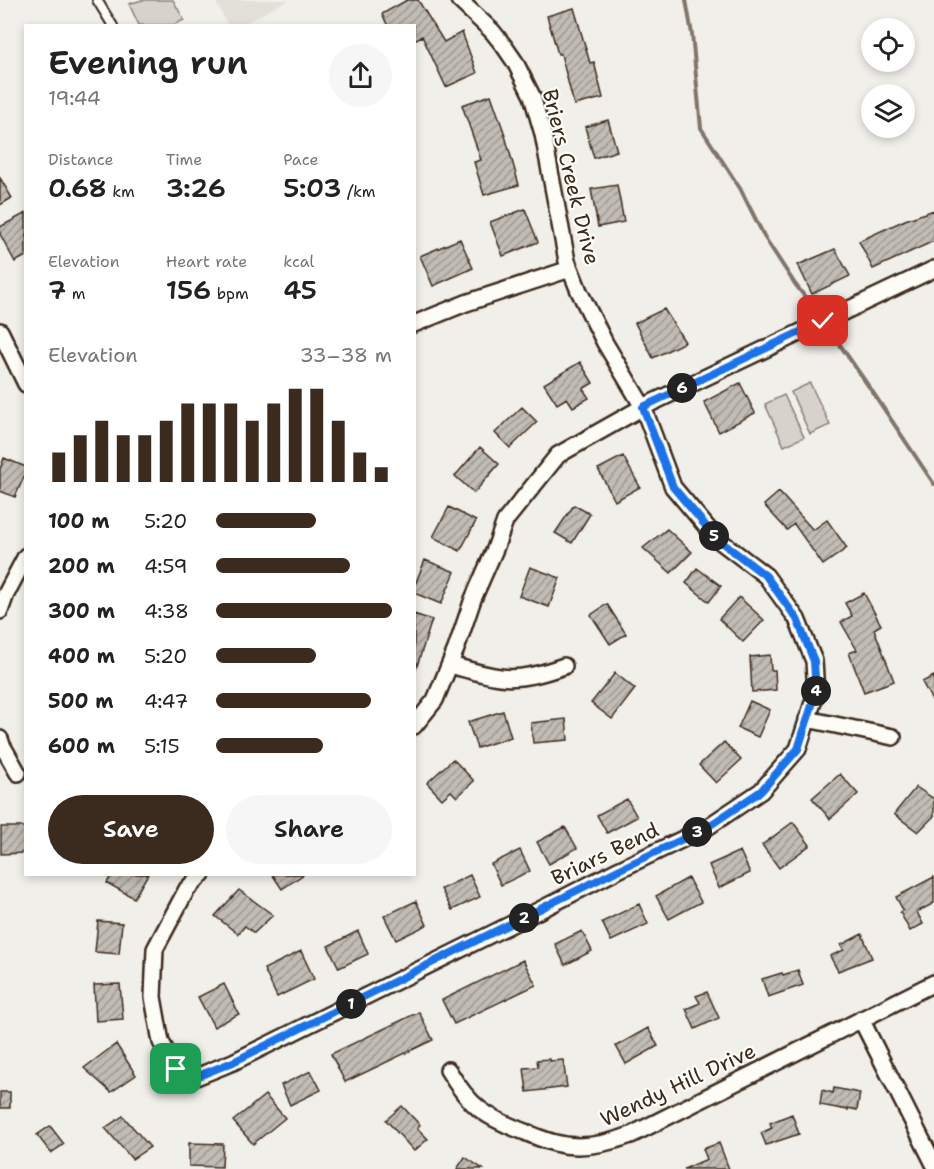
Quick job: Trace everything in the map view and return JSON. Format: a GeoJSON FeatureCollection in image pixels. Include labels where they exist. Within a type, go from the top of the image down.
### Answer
{"type":"FeatureCollection","features":[{"type":"Feature","properties":{"kind":"street","name":"Briers Creek Drive"},"geometry":{"type":"LineString","coordinates":[[459,0],[492,31],[525,79],[543,134],[564,250],[570,269],[605,343],[643,407]]}},
{"type":"Feature","properties":{"kind":"street"},"geometry":{"type":"LineString","coordinates":[[416,323],[466,303],[570,269]]}},
{"type":"Feature","properties":{"kind":"street"},"geometry":{"type":"LineString","coordinates":[[416,724],[435,700],[505,521],[558,455],[643,407],[934,269]]}},
{"type":"Feature","properties":{"kind":"street"},"geometry":{"type":"LineString","coordinates":[[2,340],[24,380]]}},
{"type":"Feature","properties":{"kind":"street","name":"Briars Bend"},"geometry":{"type":"LineString","coordinates":[[200,876],[187,889],[155,949],[153,997],[161,1042],[176,1069],[183,1074],[196,1077],[233,1062],[706,828],[761,791],[798,749],[816,693],[814,661],[797,619],[766,576],[716,538],[673,487],[643,407]]}},
{"type":"Feature","properties":{"kind":"street"},"geometry":{"type":"LineString","coordinates":[[0,611],[24,560]]}},
{"type":"Feature","properties":{"kind":"street"},"geometry":{"type":"LineString","coordinates":[[450,665],[501,678],[527,676],[564,666]]}},
{"type":"Feature","properties":{"kind":"street"},"geometry":{"type":"LineString","coordinates":[[807,719],[893,737]]}},
{"type":"Feature","properties":{"kind":"street"},"geometry":{"type":"LineString","coordinates":[[0,739],[18,773]]}},
{"type":"Feature","properties":{"kind":"street","name":"Wendy Hill Drive"},"geometry":{"type":"LineString","coordinates":[[448,1070],[458,1087],[470,1100],[483,1112],[500,1122],[555,1143],[595,1146],[631,1135],[934,982]]}},
{"type":"Feature","properties":{"kind":"street"},"geometry":{"type":"LineString","coordinates":[[861,1019],[934,1164]]}},
{"type":"Feature","properties":{"kind":"lane"},"geometry":{"type":"LineString","coordinates":[[97,0],[112,24]]}},
{"type":"Feature","properties":{"kind":"shaded area"},"geometry":{"type":"Polygon","coordinates":[[[142,0],[173,0],[184,20],[175,24],[139,24],[129,4],[142,0]]]}},
{"type":"Feature","properties":{"kind":"shaded area"},"geometry":{"type":"Polygon","coordinates":[[[215,0],[288,0],[244,24],[227,24],[215,0]]]}},
{"type":"Feature","properties":{"kind":"shaded area"},"geometry":{"type":"Polygon","coordinates":[[[810,383],[830,425],[810,434],[791,392],[810,383]]]}},
{"type":"Feature","properties":{"kind":"shaded area"},"geometry":{"type":"Polygon","coordinates":[[[784,395],[804,437],[784,446],[765,404],[784,395]]]}},
{"type":"Feature","properties":{"kind":"building"},"geometry":{"type":"Polygon","coordinates":[[[407,0],[418,0],[444,42],[462,32],[477,73],[446,87],[422,36],[416,39],[416,24],[387,24],[382,14],[407,0]]]}},
{"type":"Feature","properties":{"kind":"building"},"geometry":{"type":"Polygon","coordinates":[[[574,8],[590,63],[594,62],[603,98],[574,105],[561,54],[558,54],[547,16],[574,8]]]}},
{"type":"Feature","properties":{"kind":"building"},"geometry":{"type":"Polygon","coordinates":[[[491,95],[519,185],[484,195],[474,162],[481,160],[462,105],[491,95]]]}},
{"type":"Feature","properties":{"kind":"building"},"geometry":{"type":"Polygon","coordinates":[[[608,120],[617,151],[594,158],[585,127],[608,120]]]}},
{"type":"Feature","properties":{"kind":"building"},"geometry":{"type":"Polygon","coordinates":[[[0,178],[12,198],[0,205],[0,178]]]}},
{"type":"Feature","properties":{"kind":"building"},"geometry":{"type":"Polygon","coordinates":[[[617,185],[624,222],[598,227],[591,189],[617,185]]]}},
{"type":"Feature","properties":{"kind":"building"},"geometry":{"type":"Polygon","coordinates":[[[525,209],[538,242],[503,256],[490,222],[525,209]]]}},
{"type":"Feature","properties":{"kind":"building"},"geometry":{"type":"Polygon","coordinates":[[[934,210],[934,241],[873,269],[859,241],[905,220],[934,210]]]}},
{"type":"Feature","properties":{"kind":"building"},"geometry":{"type":"Polygon","coordinates":[[[24,214],[24,257],[15,262],[0,234],[0,227],[24,214]]]}},
{"type":"Feature","properties":{"kind":"building"},"geometry":{"type":"Polygon","coordinates":[[[460,239],[473,268],[433,286],[420,256],[460,239]]]}},
{"type":"Feature","properties":{"kind":"building"},"geometry":{"type":"Polygon","coordinates":[[[835,249],[850,276],[812,294],[798,265],[835,249]]]}},
{"type":"Feature","properties":{"kind":"building"},"geometry":{"type":"Polygon","coordinates":[[[664,309],[685,342],[653,358],[635,323],[664,309]]]}},
{"type":"Feature","properties":{"kind":"building"},"geometry":{"type":"Polygon","coordinates":[[[580,362],[593,383],[583,389],[589,398],[573,407],[567,398],[557,404],[544,384],[580,362]]]}},
{"type":"Feature","properties":{"kind":"building"},"geometry":{"type":"Polygon","coordinates":[[[740,383],[755,413],[719,432],[704,402],[740,383]]]}},
{"type":"Feature","properties":{"kind":"building"},"geometry":{"type":"Polygon","coordinates":[[[522,407],[537,422],[510,448],[495,433],[522,407]]]}},
{"type":"Feature","properties":{"kind":"building"},"geometry":{"type":"Polygon","coordinates":[[[480,447],[499,464],[474,493],[455,476],[480,447]]]}},
{"type":"Feature","properties":{"kind":"building"},"geometry":{"type":"Polygon","coordinates":[[[623,456],[640,487],[615,501],[598,469],[623,456]]]}},
{"type":"Feature","properties":{"kind":"building"},"geometry":{"type":"Polygon","coordinates":[[[4,458],[24,466],[24,477],[15,497],[0,491],[0,469],[4,458]]]}},
{"type":"Feature","properties":{"kind":"building"},"geometry":{"type":"Polygon","coordinates":[[[779,492],[813,530],[827,520],[847,548],[823,565],[794,524],[787,530],[764,505],[779,492]]]}},
{"type":"Feature","properties":{"kind":"building"},"geometry":{"type":"Polygon","coordinates":[[[574,505],[590,514],[572,543],[555,533],[574,505]]]}},
{"type":"Feature","properties":{"kind":"building"},"geometry":{"type":"Polygon","coordinates":[[[449,507],[476,521],[460,551],[433,537],[449,507]]]}},
{"type":"Feature","properties":{"kind":"building"},"geometry":{"type":"Polygon","coordinates":[[[667,529],[692,552],[671,573],[643,548],[667,529]]]}},
{"type":"Feature","properties":{"kind":"building"},"geometry":{"type":"Polygon","coordinates":[[[425,560],[455,572],[441,604],[416,594],[416,582],[425,560]]]}},
{"type":"Feature","properties":{"kind":"building"},"geometry":{"type":"Polygon","coordinates":[[[530,567],[560,578],[549,607],[519,596],[530,567]]]}},
{"type":"Feature","properties":{"kind":"building"},"geometry":{"type":"Polygon","coordinates":[[[697,568],[721,586],[709,602],[686,583],[697,568]]]}},
{"type":"Feature","properties":{"kind":"building"},"geometry":{"type":"Polygon","coordinates":[[[864,593],[881,625],[874,629],[894,681],[864,692],[849,653],[857,650],[841,622],[852,616],[845,603],[864,593]]]}},
{"type":"Feature","properties":{"kind":"building"},"geometry":{"type":"Polygon","coordinates":[[[739,597],[764,620],[743,642],[719,619],[739,597]]]}},
{"type":"Feature","properties":{"kind":"building"},"geometry":{"type":"Polygon","coordinates":[[[607,604],[626,634],[610,644],[591,615],[607,604]]]}},
{"type":"Feature","properties":{"kind":"building"},"geometry":{"type":"Polygon","coordinates":[[[416,615],[432,620],[416,669],[416,615]]]}},
{"type":"Feature","properties":{"kind":"building"},"geometry":{"type":"Polygon","coordinates":[[[770,655],[771,670],[775,670],[776,690],[752,692],[750,657],[770,655]]]}},
{"type":"Feature","properties":{"kind":"building"},"geometry":{"type":"Polygon","coordinates":[[[615,673],[635,689],[612,719],[591,703],[615,673]]]}},
{"type":"Feature","properties":{"kind":"building"},"geometry":{"type":"Polygon","coordinates":[[[934,676],[934,704],[922,682],[934,676]]]}},
{"type":"Feature","properties":{"kind":"building"},"geometry":{"type":"Polygon","coordinates":[[[750,701],[770,710],[758,737],[738,728],[750,701]]]}},
{"type":"Feature","properties":{"kind":"building"},"geometry":{"type":"Polygon","coordinates":[[[503,711],[511,737],[477,748],[468,722],[503,711]]]}},
{"type":"Feature","properties":{"kind":"building"},"geometry":{"type":"Polygon","coordinates":[[[566,719],[568,740],[533,743],[531,723],[566,719]]]}},
{"type":"Feature","properties":{"kind":"building"},"geometry":{"type":"Polygon","coordinates":[[[724,742],[741,760],[716,783],[699,765],[724,742]]]}},
{"type":"Feature","properties":{"kind":"building"},"geometry":{"type":"Polygon","coordinates":[[[453,759],[474,781],[457,797],[451,791],[442,799],[427,783],[453,759]]]}},
{"type":"Feature","properties":{"kind":"building"},"geometry":{"type":"Polygon","coordinates":[[[840,774],[858,794],[830,819],[812,798],[840,774]]]}},
{"type":"Feature","properties":{"kind":"building"},"geometry":{"type":"Polygon","coordinates":[[[916,787],[934,799],[934,816],[918,832],[894,814],[916,787]]]}},
{"type":"Feature","properties":{"kind":"building"},"geometry":{"type":"Polygon","coordinates":[[[627,799],[637,817],[607,833],[597,815],[627,799]]]}},
{"type":"Feature","properties":{"kind":"building"},"geometry":{"type":"Polygon","coordinates":[[[793,822],[810,845],[779,868],[762,845],[793,822]]]}},
{"type":"Feature","properties":{"kind":"building"},"geometry":{"type":"Polygon","coordinates":[[[1,827],[24,827],[24,853],[1,854],[1,827]]]}},
{"type":"Feature","properties":{"kind":"building"},"geometry":{"type":"Polygon","coordinates":[[[565,827],[577,848],[549,864],[537,842],[565,827]]]}},
{"type":"Feature","properties":{"kind":"building"},"geometry":{"type":"Polygon","coordinates":[[[520,850],[530,871],[501,885],[491,864],[520,850]]]}},
{"type":"Feature","properties":{"kind":"building"},"geometry":{"type":"Polygon","coordinates":[[[740,851],[750,873],[719,888],[709,865],[740,851]]]}},
{"type":"Feature","properties":{"kind":"building"},"geometry":{"type":"Polygon","coordinates":[[[470,875],[480,897],[452,910],[441,889],[470,875]]]}},
{"type":"Feature","properties":{"kind":"building"},"geometry":{"type":"Polygon","coordinates":[[[111,876],[147,876],[134,898],[107,883],[111,876]]]}},
{"type":"Feature","properties":{"kind":"building"},"geometry":{"type":"Polygon","coordinates":[[[273,876],[301,876],[282,889],[273,876]]]}},
{"type":"Feature","properties":{"kind":"building"},"geometry":{"type":"Polygon","coordinates":[[[934,877],[934,903],[917,912],[923,924],[910,931],[900,912],[903,910],[896,897],[934,877]]]}},
{"type":"Feature","properties":{"kind":"building"},"geometry":{"type":"Polygon","coordinates":[[[688,878],[701,902],[669,919],[656,896],[688,878]]]}},
{"type":"Feature","properties":{"kind":"building"},"geometry":{"type":"Polygon","coordinates":[[[239,890],[273,915],[254,933],[245,926],[238,934],[215,916],[239,890]]]}},
{"type":"Feature","properties":{"kind":"building"},"geometry":{"type":"Polygon","coordinates":[[[416,901],[427,925],[396,940],[384,916],[416,901]]]}},
{"type":"Feature","properties":{"kind":"building"},"geometry":{"type":"Polygon","coordinates":[[[639,904],[648,924],[611,941],[602,922],[639,904]]]}},
{"type":"Feature","properties":{"kind":"building"},"geometry":{"type":"Polygon","coordinates":[[[98,921],[122,923],[119,954],[95,952],[98,921]]]}},
{"type":"Feature","properties":{"kind":"building"},"geometry":{"type":"Polygon","coordinates":[[[358,931],[368,954],[339,968],[328,946],[358,931]]]}},
{"type":"Feature","properties":{"kind":"building"},"geometry":{"type":"Polygon","coordinates":[[[582,931],[592,951],[565,965],[555,944],[582,931]]]}},
{"type":"Feature","properties":{"kind":"building"},"geometry":{"type":"Polygon","coordinates":[[[862,934],[872,958],[838,971],[830,956],[844,950],[841,945],[862,934]]]}},
{"type":"Feature","properties":{"kind":"building"},"geometry":{"type":"Polygon","coordinates":[[[301,951],[314,979],[277,997],[264,969],[301,951]]]}},
{"type":"Feature","properties":{"kind":"building"},"geometry":{"type":"Polygon","coordinates":[[[523,960],[536,985],[454,1024],[442,1000],[523,960]]]}},
{"type":"Feature","properties":{"kind":"building"},"geometry":{"type":"Polygon","coordinates":[[[798,970],[803,985],[768,997],[762,979],[798,970]]]}},
{"type":"Feature","properties":{"kind":"building"},"geometry":{"type":"Polygon","coordinates":[[[120,984],[123,1019],[96,1021],[94,985],[120,984]]]}},
{"type":"Feature","properties":{"kind":"building"},"geometry":{"type":"Polygon","coordinates":[[[224,984],[239,1014],[214,1027],[198,997],[224,984]]]}},
{"type":"Feature","properties":{"kind":"building"},"geometry":{"type":"Polygon","coordinates":[[[707,992],[719,1018],[695,1029],[686,1009],[700,1003],[696,996],[707,992]]]}},
{"type":"Feature","properties":{"kind":"building"},"geometry":{"type":"Polygon","coordinates":[[[419,1012],[433,1040],[345,1082],[331,1054],[419,1012]]]}},
{"type":"Feature","properties":{"kind":"building"},"geometry":{"type":"Polygon","coordinates":[[[648,1028],[658,1046],[626,1064],[616,1046],[648,1028]]]}},
{"type":"Feature","properties":{"kind":"building"},"geometry":{"type":"Polygon","coordinates":[[[116,1044],[136,1075],[111,1092],[84,1068],[116,1044]]]}},
{"type":"Feature","properties":{"kind":"building"},"geometry":{"type":"Polygon","coordinates":[[[550,1059],[550,1061],[563,1060],[567,1087],[527,1092],[524,1068],[538,1067],[537,1060],[550,1059]]]}},
{"type":"Feature","properties":{"kind":"building"},"geometry":{"type":"Polygon","coordinates":[[[311,1071],[321,1090],[290,1105],[281,1085],[311,1071]]]}},
{"type":"Feature","properties":{"kind":"building"},"geometry":{"type":"Polygon","coordinates":[[[834,1088],[860,1093],[857,1110],[820,1105],[822,1090],[833,1093],[834,1088]]]}},
{"type":"Feature","properties":{"kind":"building"},"geometry":{"type":"Polygon","coordinates":[[[0,1092],[10,1092],[10,1108],[0,1108],[0,1092]]]}},
{"type":"Feature","properties":{"kind":"building"},"geometry":{"type":"Polygon","coordinates":[[[265,1095],[285,1118],[253,1144],[233,1121],[265,1095]]]}},
{"type":"Feature","properties":{"kind":"building"},"geometry":{"type":"Polygon","coordinates":[[[402,1106],[420,1125],[417,1128],[428,1139],[414,1151],[386,1120],[402,1106]]]}},
{"type":"Feature","properties":{"kind":"building"},"geometry":{"type":"Polygon","coordinates":[[[792,1114],[799,1134],[766,1145],[761,1133],[772,1128],[770,1123],[792,1114]]]}},
{"type":"Feature","properties":{"kind":"building"},"geometry":{"type":"Polygon","coordinates":[[[123,1116],[150,1147],[132,1159],[105,1128],[123,1116]]]}},
{"type":"Feature","properties":{"kind":"building"},"geometry":{"type":"Polygon","coordinates":[[[50,1126],[64,1144],[51,1153],[37,1135],[50,1126]]]}},
{"type":"Feature","properties":{"kind":"building"},"geometry":{"type":"Polygon","coordinates":[[[189,1143],[223,1144],[222,1167],[189,1166],[189,1143]]]}},
{"type":"Feature","properties":{"kind":"building"},"geometry":{"type":"Polygon","coordinates":[[[719,1143],[729,1169],[684,1169],[707,1159],[703,1149],[719,1143]]]}},
{"type":"Feature","properties":{"kind":"building"},"geometry":{"type":"Polygon","coordinates":[[[465,1157],[483,1169],[457,1169],[465,1157]]]}},
{"type":"Feature","properties":{"kind":"waterway"},"geometry":{"type":"LineString","coordinates":[[686,0],[692,34],[701,128],[741,190],[765,238],[795,284],[822,319]]}},
{"type":"Feature","properties":{"kind":"waterway"},"geometry":{"type":"LineString","coordinates":[[827,326],[934,484]]}},
{"type":"Feature","properties":{"kind":"route"},"geometry":{"type":"LineString","coordinates":[[176,1069],[183,1074],[196,1077],[233,1062],[706,828],[761,791],[798,749],[816,693],[814,661],[797,619],[766,576],[716,538],[673,487],[643,407],[823,321]]}}]}
